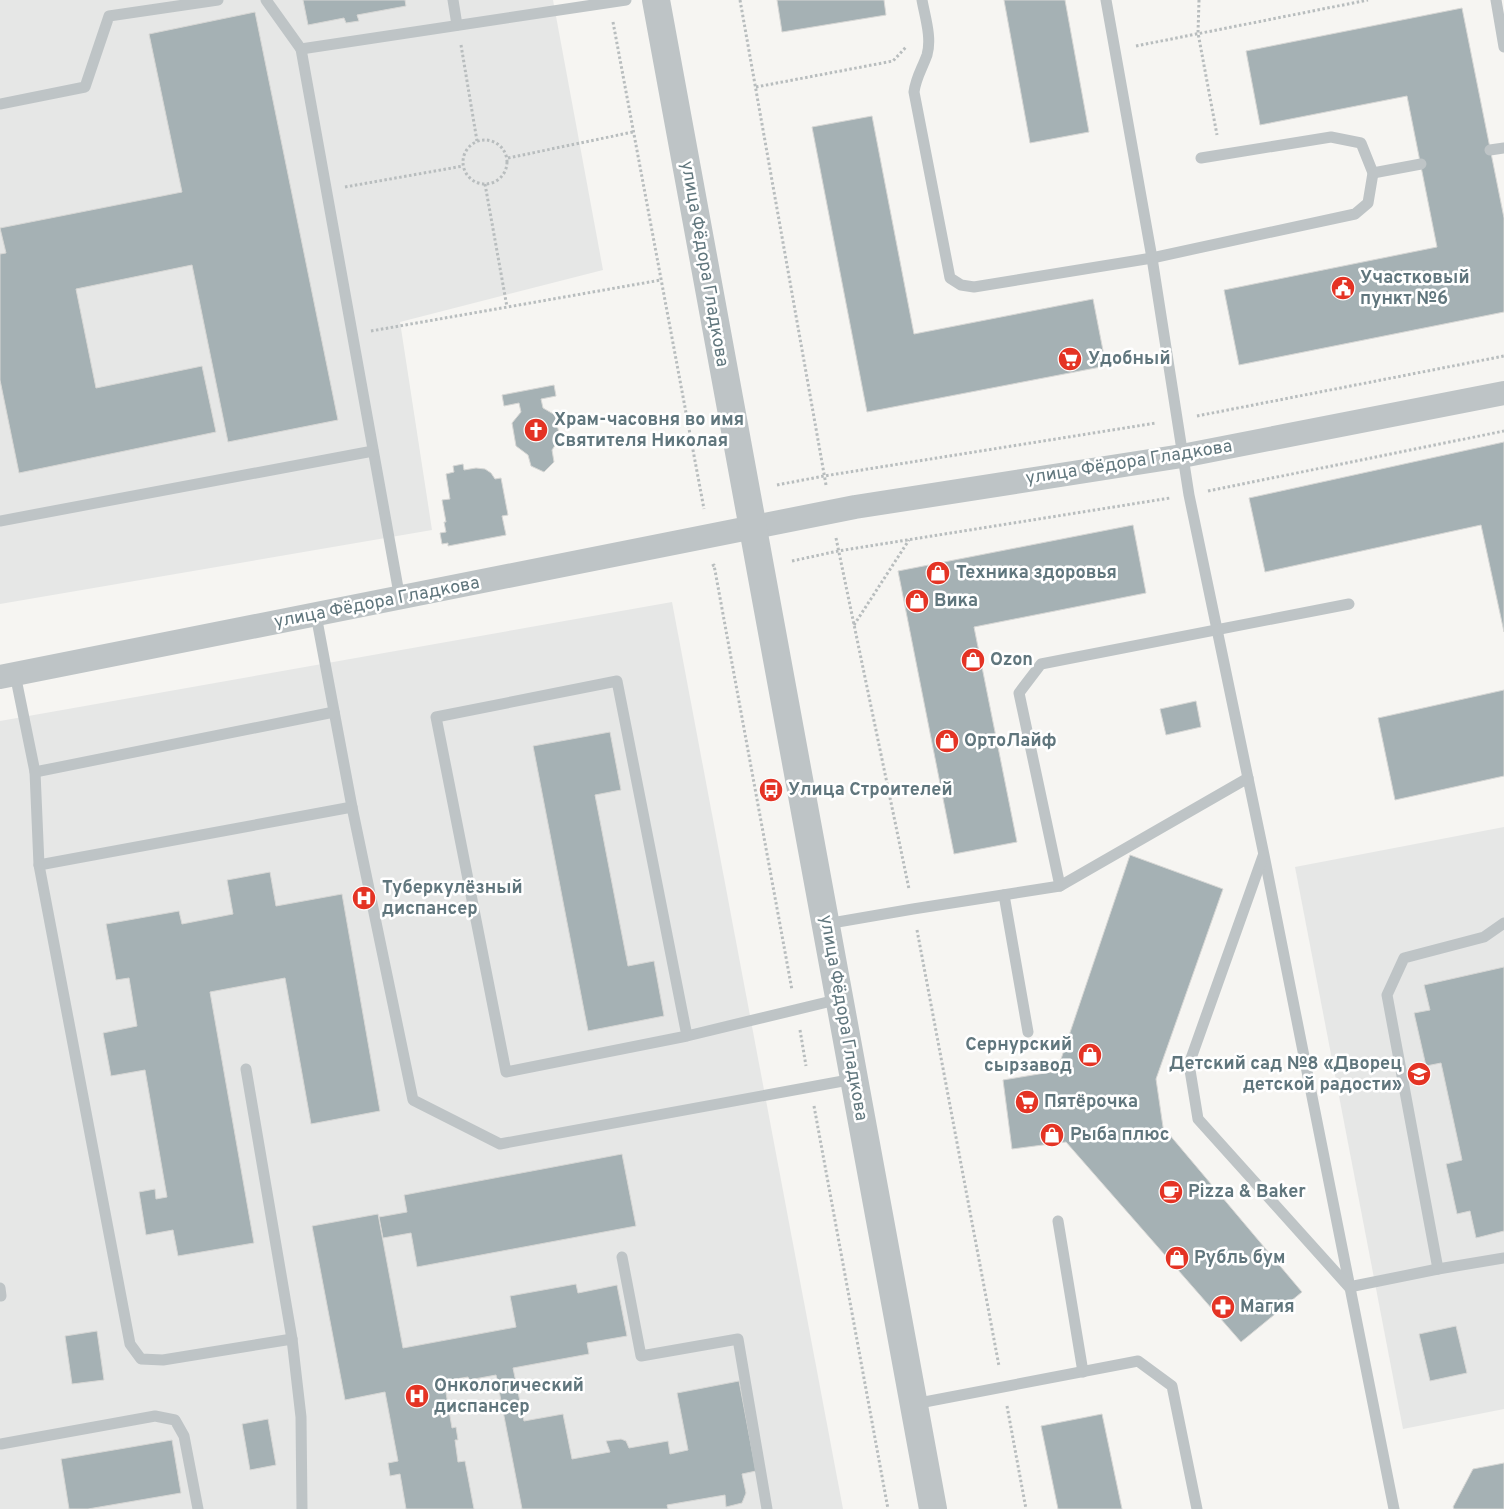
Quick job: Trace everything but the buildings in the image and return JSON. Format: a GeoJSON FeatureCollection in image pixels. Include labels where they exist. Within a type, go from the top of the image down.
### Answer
{"type":"FeatureCollection","features":[{"type":"Feature","properties":{"kind":"street","name":"улица Фёдора Гладкова"},"geometry":{"type":"LineString","coordinates":[[656,0],[933,1509]]}},
{"type":"Feature","properties":{"kind":"street","name":"улица Фёдора Гладкова"},"geometry":{"type":"LineString","coordinates":[[7,676],[830,512],[1182,456],[1504,393]]}},
{"type":"Feature","properties":{"kind":"lane"},"geometry":{"type":"LineString","coordinates":[[0,104],[85,87],[109,16],[218,0]]}},
{"type":"Feature","properties":{"kind":"lane"},"geometry":{"type":"LineString","coordinates":[[266,0],[300,50],[400,599]]}},
{"type":"Feature","properties":{"kind":"lane"},"geometry":{"type":"LineString","coordinates":[[453,0],[458,25]]}},
{"type":"Feature","properties":{"kind":"lane"},"geometry":{"type":"LineString","coordinates":[[300,50],[626,0]]}},
{"type":"Feature","properties":{"kind":"lane"},"geometry":{"type":"LineString","coordinates":[[922,0],[928,38],[928,54],[916,80],[914,92],[950,278],[961,285],[974,287],[1152,258],[1355,214],[1368,203],[1373,173],[1361,143],[1331,137],[1201,158]]}},
{"type":"Feature","properties":{"kind":"lane"},"geometry":{"type":"LineString","coordinates":[[1106,0],[1152,258],[1189,495],[1264,855],[1394,1509]]}},
{"type":"Feature","properties":{"kind":"lane"},"geometry":{"type":"LineString","coordinates":[[1496,0],[1504,48]]}},
{"type":"Feature","properties":{"kind":"lane"},"geometry":{"type":"LineString","coordinates":[[1490,150],[1504,148]]}},
{"type":"Feature","properties":{"kind":"lane"},"geometry":{"type":"LineString","coordinates":[[1373,173],[1421,164]]}},
{"type":"Feature","properties":{"kind":"lane"},"geometry":{"type":"LineString","coordinates":[[0,521],[373,451]]}},
{"type":"Feature","properties":{"kind":"lane"},"geometry":{"type":"LineString","coordinates":[[1060,886],[1019,693],[1041,664],[1349,604]]}},
{"type":"Feature","properties":{"kind":"lane"},"geometry":{"type":"LineString","coordinates":[[316,615],[352,807],[413,1100],[500,1144],[854,1079]]}},
{"type":"Feature","properties":{"kind":"lane"},"geometry":{"type":"LineString","coordinates":[[7,676],[35,772],[39,865],[130,1344],[140,1358],[163,1360],[292,1339]]}},
{"type":"Feature","properties":{"kind":"lane"},"geometry":{"type":"LineString","coordinates":[[687,1036],[617,681],[436,717],[506,1072],[687,1036],[840,999]]}},
{"type":"Feature","properties":{"kind":"lane"},"geometry":{"type":"LineString","coordinates":[[35,772],[334,712]]}},
{"type":"Feature","properties":{"kind":"lane"},"geometry":{"type":"LineString","coordinates":[[826,924],[1060,886],[1248,778]]}},
{"type":"Feature","properties":{"kind":"lane"},"geometry":{"type":"LineString","coordinates":[[39,865],[352,807]]}},
{"type":"Feature","properties":{"kind":"lane"},"geometry":{"type":"LineString","coordinates":[[1264,855],[1189,1064],[1198,1119],[1349,1287]]}},
{"type":"Feature","properties":{"kind":"lane"},"geometry":{"type":"LineString","coordinates":[[1004,895],[1028,1032]]}},
{"type":"Feature","properties":{"kind":"lane"},"geometry":{"type":"LineString","coordinates":[[1438,1269],[1386,995],[1404,958],[1484,937],[1504,923]]}},
{"type":"Feature","properties":{"kind":"lane"},"geometry":{"type":"LineString","coordinates":[[246,1068],[292,1339],[302,1417],[302,1509]]}},
{"type":"Feature","properties":{"kind":"lane"},"geometry":{"type":"LineString","coordinates":[[1058,1221],[1083,1372]]}},
{"type":"Feature","properties":{"kind":"lane"},"geometry":{"type":"LineString","coordinates":[[622,1257],[641,1356],[738,1339],[767,1509]]}},
{"type":"Feature","properties":{"kind":"lane"},"geometry":{"type":"LineString","coordinates":[[1349,1287],[1504,1258]]}},
{"type":"Feature","properties":{"kind":"lane"},"geometry":{"type":"LineString","coordinates":[[0,1288],[0,1296]]}},
{"type":"Feature","properties":{"kind":"lane"},"geometry":{"type":"LineString","coordinates":[[914,1404],[1138,1361],[1172,1386],[1197,1509]]}},
{"type":"Feature","properties":{"kind":"lane"},"geometry":{"type":"LineString","coordinates":[[1,1444],[155,1416],[175,1420],[184,1436],[198,1509]]}},
{"type":"Feature","properties":{"kind":"path"},"geometry":{"type":"LineString","coordinates":[[740,0],[830,512],[913,909],[1026,1509]]}},
{"type":"Feature","properties":{"kind":"path"},"geometry":{"type":"LineString","coordinates":[[1199,0],[1198,33],[1221,155]]}},
{"type":"Feature","properties":{"kind":"path"},"geometry":{"type":"LineString","coordinates":[[1115,50],[1368,0]]}},
{"type":"Feature","properties":{"kind":"path"},"geometry":{"type":"LineString","coordinates":[[609,3],[704,510]]}},
{"type":"Feature","properties":{"kind":"path"},"geometry":{"type":"LineString","coordinates":[[458,25],[477,141]]}},
{"type":"Feature","properties":{"kind":"path"},"geometry":{"type":"LineString","coordinates":[[756,87],[893,61],[907,46],[928,38]]}},
{"type":"Feature","properties":{"kind":"path"},"geometry":{"type":"LineString","coordinates":[[508,158],[633,132]]}},
{"type":"Feature","properties":{"kind":"path"},"geometry":{"type":"LineString","coordinates":[[485,139],[493,140],[500,145],[508,158],[508,166],[500,180],[485,184],[477,183],[470,179],[465,173],[463,166],[465,151],[477,141],[485,139]]}},
{"type":"Feature","properties":{"kind":"path"},"geometry":{"type":"LineString","coordinates":[[326,190],[463,166]]}},
{"type":"Feature","properties":{"kind":"path"},"geometry":{"type":"LineString","coordinates":[[485,184],[507,307]]}},
{"type":"Feature","properties":{"kind":"path"},"geometry":{"type":"LineString","coordinates":[[352,334],[661,280]]}},
{"type":"Feature","properties":{"kind":"path"},"geometry":{"type":"LineString","coordinates":[[777,485],[1176,420],[1504,356]]}},
{"type":"Feature","properties":{"kind":"path"},"geometry":{"type":"LineString","coordinates":[[854,626],[909,540]]}},
{"type":"Feature","properties":{"kind":"path"},"geometry":{"type":"LineString","coordinates":[[792,561],[838,551]]}},
{"type":"Feature","properties":{"kind":"path"},"geometry":{"type":"LineString","coordinates":[[714,565],[888,1509]]}},
{"type":"Feature","properties":{"kind":"shaded area"},"geometry":{"type":"Polygon","coordinates":[[[0,0],[553,0],[603,270],[400,322],[432,530],[0,604],[0,0]]]}},
{"type":"Feature","properties":{"kind":"shaded area"},"geometry":{"type":"Polygon","coordinates":[[[672,602],[843,1509],[0,1509],[0,721],[672,602]]]}},
{"type":"Feature","properties":{"kind":"shaded area","name":"Детский сад №8 «Дворец детской радости»"},"geometry":{"type":"Polygon","coordinates":[[[1504,827],[1504,1409],[1403,1429],[1295,867],[1504,827]]]}},
{"type":"Feature","properties":{"kind":"place","name":"Участковый пункт №6"},"geometry":{"type":"Point","coordinates":[1343,288]}},
{"type":"Feature","properties":{"kind":"place","name":"Удобный"},"geometry":{"type":"Point","coordinates":[1070,359]}},
{"type":"Feature","properties":{"kind":"place","name":"Храм-часовня во имя Святителя Николая"},"geometry":{"type":"Point","coordinates":[536,430]}},
{"type":"Feature","properties":{"kind":"place","name":"Техника здоровья"},"geometry":{"type":"Point","coordinates":[938,573]}},
{"type":"Feature","properties":{"kind":"place","name":"Вика"},"geometry":{"type":"Point","coordinates":[917,601]}},
{"type":"Feature","properties":{"kind":"place","name":"Ozon"},"geometry":{"type":"Point","coordinates":[973,660]}},
{"type":"Feature","properties":{"kind":"place","name":"ОртоЛайф"},"geometry":{"type":"Point","coordinates":[947,741]}},
{"type":"Feature","properties":{"kind":"place","name":"Улица Строителей"},"geometry":{"type":"Point","coordinates":[771,790]}},
{"type":"Feature","properties":{"kind":"place","name":"Туберкулёзный диспансер"},"geometry":{"type":"Point","coordinates":[364,898]}},
{"type":"Feature","properties":{"kind":"place","name":"Сернурский сырзавод"},"geometry":{"type":"Point","coordinates":[1090,1055]}},
{"type":"Feature","properties":{"kind":"place","name":"Детский сад №8 «Дворец детской радости»"},"geometry":{"type":"Point","coordinates":[1419,1074]}},
{"type":"Feature","properties":{"kind":"place","name":"Пятёрочка"},"geometry":{"type":"Point","coordinates":[1027,1102]}},
{"type":"Feature","properties":{"kind":"place","name":"Рыба плюс"},"geometry":{"type":"Point","coordinates":[1052,1135]}},
{"type":"Feature","properties":{"kind":"place","name":"Pizza & Baker"},"geometry":{"type":"Point","coordinates":[1171,1192]}},
{"type":"Feature","properties":{"kind":"place","name":"Рубль бум"},"geometry":{"type":"Point","coordinates":[1177,1258]}},
{"type":"Feature","properties":{"kind":"place","name":"Магия"},"geometry":{"type":"Point","coordinates":[1223,1307]}},
{"type":"Feature","properties":{"kind":"place","name":"Онкологический диспансер"},"geometry":{"type":"Point","coordinates":[417,1396]}}]}
